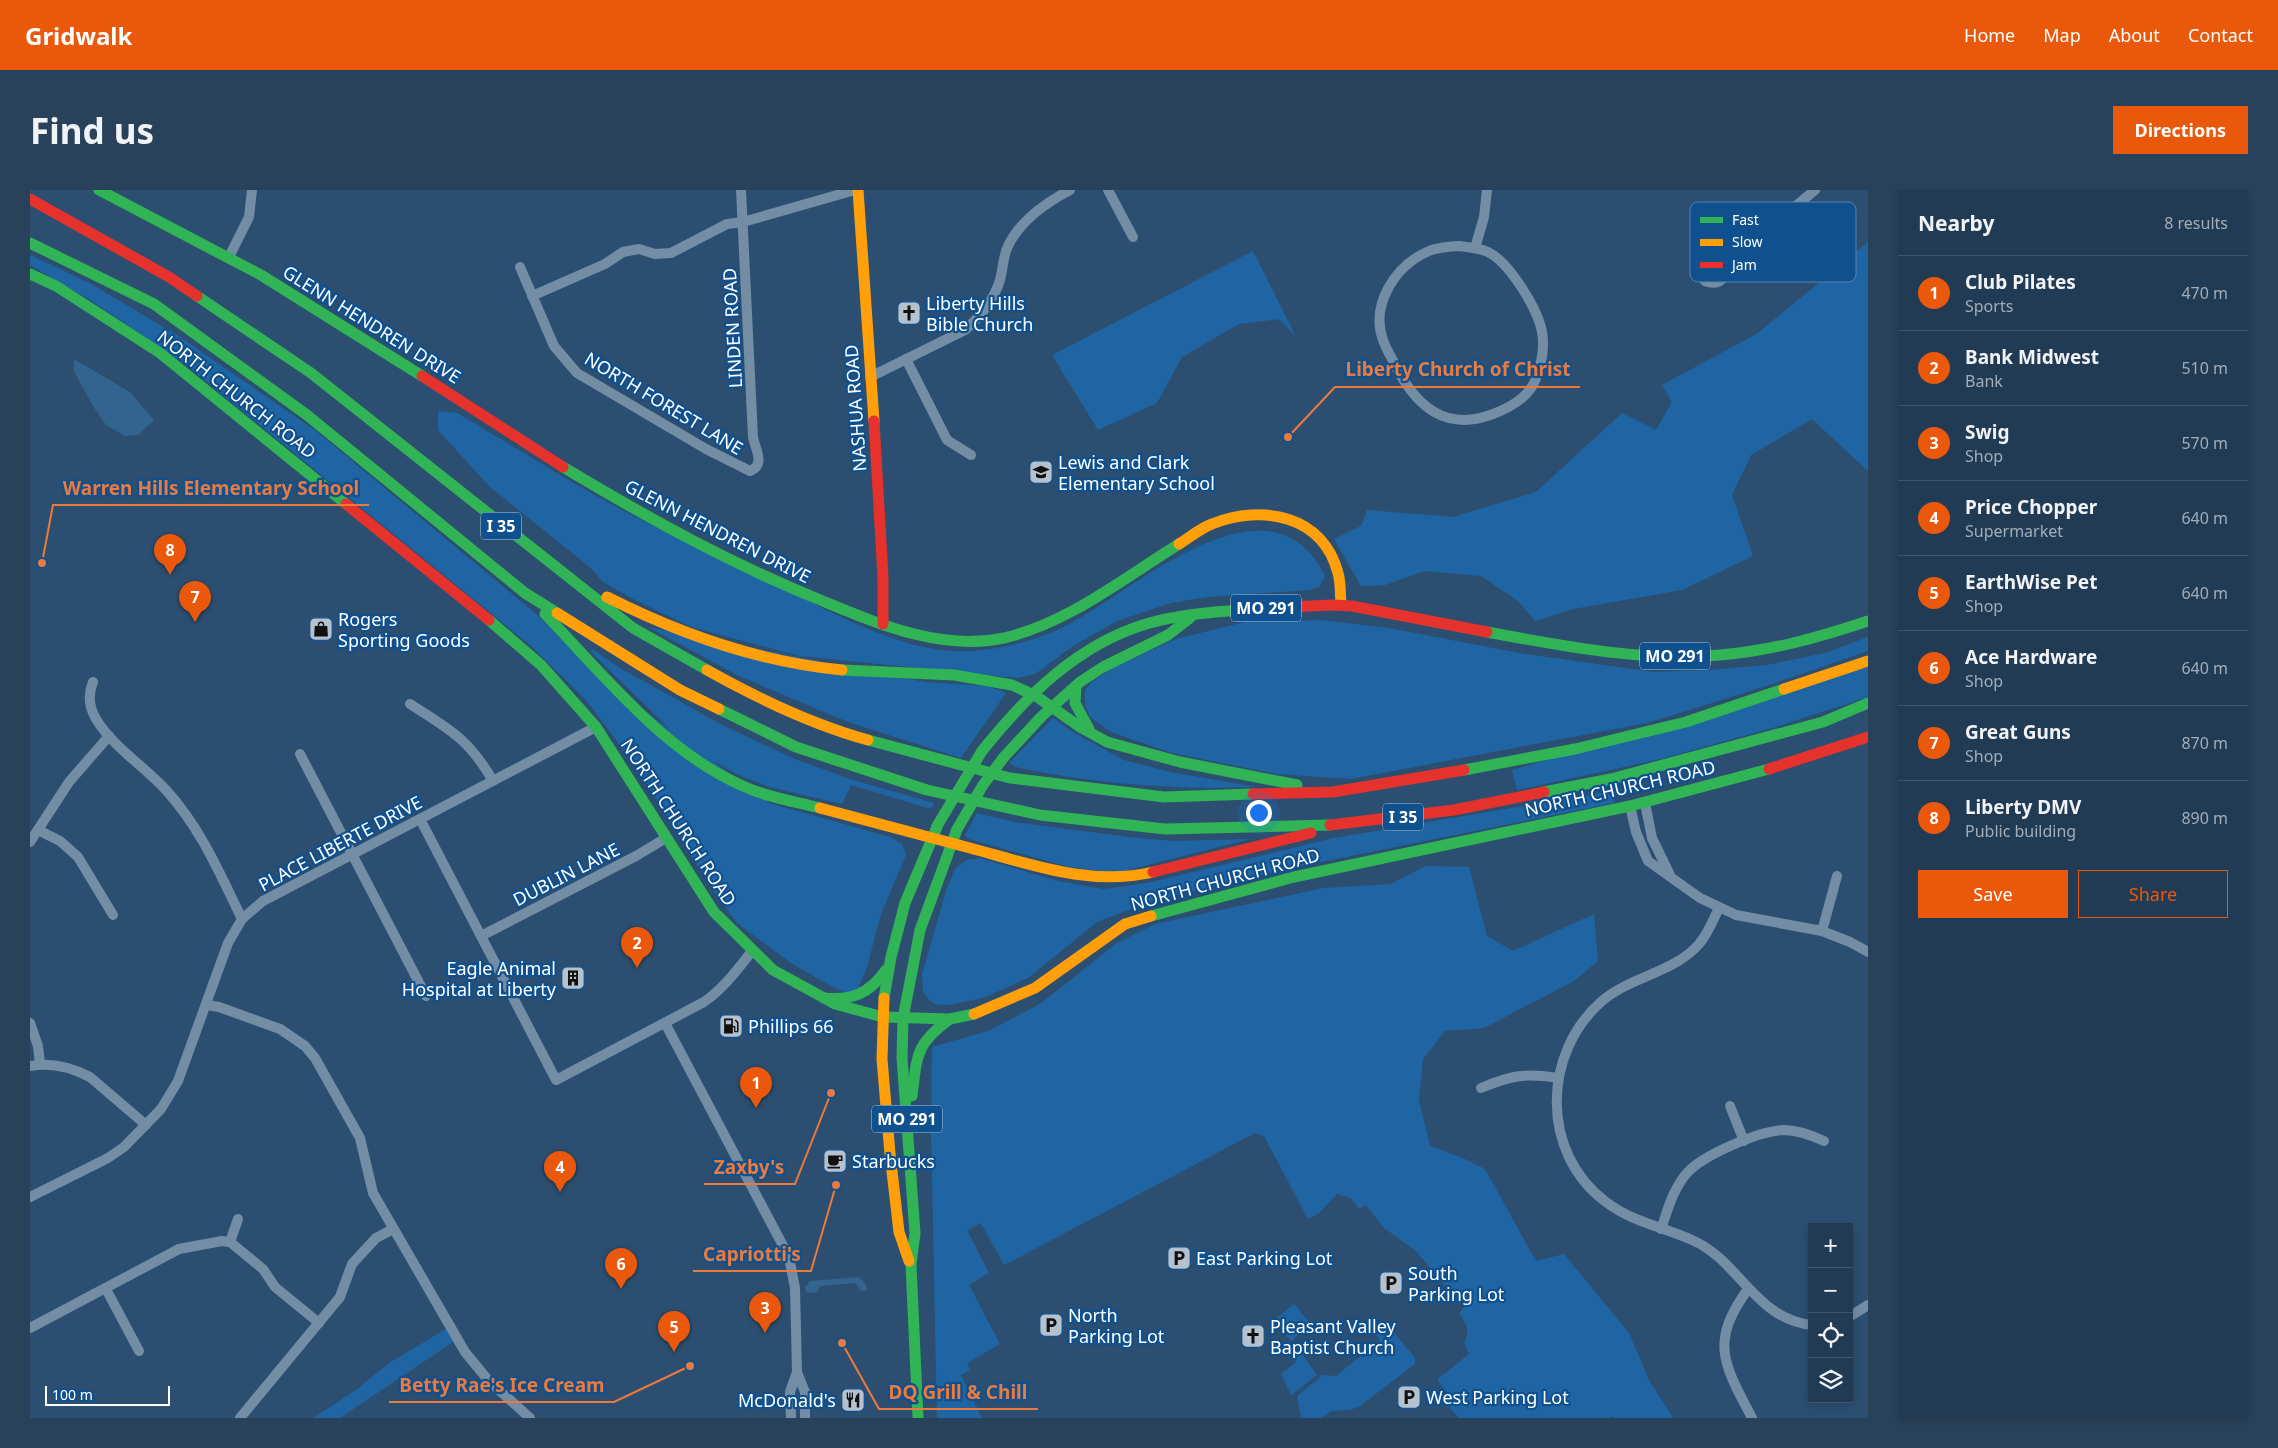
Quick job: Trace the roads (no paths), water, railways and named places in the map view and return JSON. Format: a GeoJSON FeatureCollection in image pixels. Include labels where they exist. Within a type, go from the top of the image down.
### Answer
{"type":"FeatureCollection","features":[{"type":"Feature","properties":{"kind":"main road","name":"GLENN HENDREN DRIVE"},"geometry":{"type":"LineString","coordinates":[[99,190],[229,257],[284,288],[587,483],[643,515],[784,587],[883,624],[927,637],[962,642],[981,642],[1023,634],[1067,615],[1211,524],[1236,516],[1252,514],[1269,514],[1286,518],[1303,526],[1317,536],[1333,559],[1338,575],[1341,604]]}},
{"type":"Feature","properties":{"kind":"main road","name":"NASHUA ROAD"},"geometry":{"type":"LineString","coordinates":[[857,190],[876,446],[884,597],[883,624]]}},
{"type":"Feature","properties":{"kind":"main road","name":"I 35"},"geometry":{"type":"LineString","coordinates":[[30,199],[169,277],[311,374],[562,573],[642,633],[745,691],[848,734],[1010,778],[1164,797],[1333,792],[1461,771],[1575,749],[1658,729],[1686,722],[1868,661]]}},
{"type":"Feature","properties":{"kind":"main road","name":"I 35"},"geometry":{"type":"LineString","coordinates":[[30,242],[154,304],[307,415],[525,593],[680,690],[796,747],[927,790],[1040,815],[1165,829],[1344,826],[1454,810],[1611,779],[1823,722],[1868,703]]}},
{"type":"Feature","properties":{"kind":"main road","name":"NORTH CHURCH ROAD"},"geometry":{"type":"LineString","coordinates":[[30,274],[56,286],[160,353],[507,635],[541,665],[596,727],[714,912],[752,951],[773,970],[835,1004],[883,1017],[950,1019],[973,1016],[1036,988],[1125,924],[1294,877],[1644,803],[1760,772],[1868,737]]}},
{"type":"Feature","properties":{"kind":"main road"},"geometry":{"type":"LineString","coordinates":[[562,573],[636,612],[718,645],[763,657],[816,667],[955,675],[985,679],[1014,686],[1031,694],[1102,740],[1184,764],[1333,792]]}},
{"type":"Feature","properties":{"kind":"main road"},"geometry":{"type":"LineString","coordinates":[[525,593],[659,732],[713,770],[750,789],[932,838],[954,836],[1064,872],[1107,878],[1122,878],[1167,869],[1344,826]]}},
{"type":"Feature","properties":{"kind":"main road","name":"MO 291"},"geometry":{"type":"LineString","coordinates":[[911,1265],[899,1232],[882,1059],[883,1017],[890,964],[905,903],[937,826],[982,752],[999,728],[1050,676],[1104,642],[1145,625],[1192,616],[1252,609],[1341,604],[1609,652],[1672,656],[1723,654],[1770,649],[1833,633],[1868,621]]}},
{"type":"Feature","properties":{"kind":"main road","name":"MO 291"},"geometry":{"type":"LineString","coordinates":[[918,1418],[911,1265],[915,1233],[902,1058],[903,1018],[920,930],[954,836],[983,785],[1017,741],[1051,707],[1076,686],[1103,668],[1168,635],[1192,616]]}},
{"type":"Feature","properties":{"kind":"main road"},"geometry":{"type":"LineString","coordinates":[[1076,686],[1074,699],[1076,708],[1092,734]]}},
{"type":"Feature","properties":{"kind":"main road"},"geometry":{"type":"LineString","coordinates":[[824,998],[838,1000],[861,996],[879,982],[890,964]]}},
{"type":"Feature","properties":{"kind":"main road"},"geometry":{"type":"LineString","coordinates":[[908,1123],[921,1045],[929,1034],[950,1019]]}},
{"type":"Feature","properties":{"kind":"street"},"geometry":{"type":"LineString","coordinates":[[229,257],[249,217],[252,190]]}},
{"type":"Feature","properties":{"kind":"street","name":"LINDEN ROAD"},"geometry":{"type":"LineString","coordinates":[[741,190],[753,437],[759,464]]}},
{"type":"Feature","properties":{"kind":"street"},"geometry":{"type":"LineString","coordinates":[[532,296],[605,264],[623,252],[639,249],[654,254],[671,253],[727,224],[743,222],[857,190]]}},
{"type":"Feature","properties":{"kind":"street"},"geometry":{"type":"LineString","coordinates":[[870,377],[965,330],[977,320],[996,290],[1008,246],[1015,235],[1036,213],[1070,190]]}},
{"type":"Feature","properties":{"kind":"street"},"geometry":{"type":"LineString","coordinates":[[1108,190],[1133,237]]}},
{"type":"Feature","properties":{"kind":"street"},"geometry":{"type":"LineString","coordinates":[[1475,248],[1484,216],[1487,190]]}},
{"type":"Feature","properties":{"kind":"street"},"geometry":{"type":"LineString","coordinates":[[1801,202],[1815,190]]}},
{"type":"Feature","properties":{"kind":"street"},"geometry":{"type":"LineString","coordinates":[[1458,246],[1475,248],[1488,252],[1502,262],[1517,279],[1542,331],[1542,353],[1538,374],[1532,386],[1522,398],[1502,411],[1479,420],[1465,421],[1452,419],[1431,411],[1413,395],[1388,350],[1380,327],[1382,304],[1386,290],[1400,271],[1430,251],[1458,246]]}},
{"type":"Feature","properties":{"kind":"street","name":"NORTH FOREST LANE"},"geometry":{"type":"LineString","coordinates":[[520,267],[554,346],[577,373],[591,383],[744,469],[750,471],[756,469],[759,464]]}},
{"type":"Feature","properties":{"kind":"street"},"geometry":{"type":"LineString","coordinates":[[906,359],[946,440],[971,455]]}},
{"type":"Feature","properties":{"kind":"street"},"geometry":{"type":"LineString","coordinates":[[93,682],[90,690],[91,708],[109,736],[147,771],[184,812],[208,849],[242,919]]}},
{"type":"Feature","properties":{"kind":"street"},"geometry":{"type":"LineString","coordinates":[[410,704],[456,733],[480,759],[493,781]]}},
{"type":"Feature","properties":{"kind":"street","name":"PLACE LIBERTE DRIVE"},"geometry":{"type":"LineString","coordinates":[[30,1198],[108,1158],[124,1146],[161,1109],[178,1081],[228,943],[242,919],[277,892],[596,727]]}},
{"type":"Feature","properties":{"kind":"street"},"geometry":{"type":"LineString","coordinates":[[30,842],[69,782],[109,736]]}},
{"type":"Feature","properties":{"kind":"street"},"geometry":{"type":"LineString","coordinates":[[300,754],[426,996]]}},
{"type":"Feature","properties":{"kind":"street"},"geometry":{"type":"LineString","coordinates":[[1644,803],[1652,838],[1670,876]]}},
{"type":"Feature","properties":{"kind":"street"},"geometry":{"type":"LineString","coordinates":[[1630,806],[1636,832],[1648,861],[1700,898],[1718,908],[1754,919],[1822,931],[1850,942],[1868,952]]}},
{"type":"Feature","properties":{"kind":"street"},"geometry":{"type":"LineString","coordinates":[[420,819],[556,1080],[688,1012],[717,993],[752,951]]}},
{"type":"Feature","properties":{"kind":"street"},"geometry":{"type":"LineString","coordinates":[[38,830],[60,841],[78,857],[112,914]]}},
{"type":"Feature","properties":{"kind":"street","name":"DUBLIN LANE"},"geometry":{"type":"LineString","coordinates":[[481,936],[636,856],[666,838]]}},
{"type":"Feature","properties":{"kind":"street"},"geometry":{"type":"LineString","coordinates":[[1822,931],[1837,876]]}},
{"type":"Feature","properties":{"kind":"street"},"geometry":{"type":"LineString","coordinates":[[1718,908],[1706,934],[1690,953],[1671,965],[1615,992],[1590,1013],[1573,1035],[1566,1050],[1558,1078],[1556,1109],[1561,1138],[1573,1165],[1582,1178],[1592,1190],[1615,1208],[1626,1215],[1705,1247],[1717,1256],[1775,1314],[1797,1323],[1808,1324]]}},
{"type":"Feature","properties":{"kind":"street"},"geometry":{"type":"LineString","coordinates":[[206,1004],[265,1023],[294,1037],[315,1058],[360,1138],[373,1193],[465,1352],[488,1380],[530,1418]]}},
{"type":"Feature","properties":{"kind":"street"},"geometry":{"type":"LineString","coordinates":[[30,1023],[38,1046],[35,1065],[63,1066],[90,1077],[146,1125]]}},
{"type":"Feature","properties":{"kind":"street"},"geometry":{"type":"LineString","coordinates":[[665,1023],[789,1257],[795,1288],[798,1372],[805,1392],[805,1418]]}},
{"type":"Feature","properties":{"kind":"street"},"geometry":{"type":"LineString","coordinates":[[1481,1088],[1509,1077],[1522,1075],[1558,1078]]}},
{"type":"Feature","properties":{"kind":"street"},"geometry":{"type":"LineString","coordinates":[[1730,1106],[1744,1141]]}},
{"type":"Feature","properties":{"kind":"street"},"geometry":{"type":"LineString","coordinates":[[1661,1229],[1674,1193],[1688,1172],[1706,1158],[1760,1134],[1786,1130],[1812,1135],[1824,1141]]}},
{"type":"Feature","properties":{"kind":"street"},"geometry":{"type":"LineString","coordinates":[[230,1242],[238,1219]]}},
{"type":"Feature","properties":{"kind":"street"},"geometry":{"type":"LineString","coordinates":[[240,1418],[340,1297],[352,1264],[376,1238],[393,1229]]}},
{"type":"Feature","properties":{"kind":"street"},"geometry":{"type":"LineString","coordinates":[[30,1328],[179,1249],[222,1241],[230,1242],[263,1270],[275,1287],[319,1323]]}},
{"type":"Feature","properties":{"kind":"street"},"geometry":{"type":"LineString","coordinates":[[106,1289],[139,1351]]}},
{"type":"Feature","properties":{"kind":"street"},"geometry":{"type":"LineString","coordinates":[[1748,1289],[1729,1318],[1724,1340],[1724,1354],[1731,1377],[1752,1418]]}},
{"type":"Feature","properties":{"kind":"street"},"geometry":{"type":"LineString","coordinates":[[1853,1314],[1868,1305]]}},
{"type":"Feature","properties":{"kind":"street"},"geometry":{"type":"LineString","coordinates":[[791,1418],[790,1392],[798,1372]]}},
{"type":"Feature","properties":{"kind":"place","name":"Liberty Hills Bible Church"},"geometry":{"type":"Point","coordinates":[909,313]}},
{"type":"Feature","properties":{"kind":"place","name":"Liberty Church of Christ"},"geometry":{"type":"Point","coordinates":[1288,437]}},
{"type":"Feature","properties":{"kind":"place","name":"Lewis and Clark Elementary School"},"geometry":{"type":"Point","coordinates":[1041,472]}},
{"type":"Feature","properties":{"kind":"place","name":"Warren Hills Elementary School"},"geometry":{"type":"Point","coordinates":[42,563]}},
{"type":"Feature","properties":{"kind":"place","name":"Liberty DMV"},"geometry":{"type":"Point","coordinates":[170,575]}},
{"type":"Feature","properties":{"kind":"place","name":"Great Guns"},"geometry":{"type":"Point","coordinates":[195,622]}},
{"type":"Feature","properties":{"kind":"place","name":"Rogers Sporting Goods"},"geometry":{"type":"Point","coordinates":[321,629]}},
{"type":"Feature","properties":{"kind":"place","name":"Bank Midwest"},"geometry":{"type":"Point","coordinates":[637,968]}},
{"type":"Feature","properties":{"kind":"place","name":"Eagle Animal Hospital at Liberty"},"geometry":{"type":"Point","coordinates":[573,978]}},
{"type":"Feature","properties":{"kind":"place","name":"Phillips 66"},"geometry":{"type":"Point","coordinates":[731,1026]}},
{"type":"Feature","properties":{"kind":"place","name":"Zaxby's"},"geometry":{"type":"Point","coordinates":[831,1093]}},
{"type":"Feature","properties":{"kind":"place","name":"Club Pilates"},"geometry":{"type":"Point","coordinates":[756,1108]}},
{"type":"Feature","properties":{"kind":"place","name":"Starbucks"},"geometry":{"type":"Point","coordinates":[835,1161]}},
{"type":"Feature","properties":{"kind":"place","name":"Capriotti's"},"geometry":{"type":"Point","coordinates":[836,1185]}},
{"type":"Feature","properties":{"kind":"place","name":"Price Chopper"},"geometry":{"type":"Point","coordinates":[560,1192]}},
{"type":"Feature","properties":{"kind":"place","name":"East Parking Lot"},"geometry":{"type":"Point","coordinates":[1179,1258]}},
{"type":"Feature","properties":{"kind":"place","name":"South Parking Lot"},"geometry":{"type":"Point","coordinates":[1391,1283]}},
{"type":"Feature","properties":{"kind":"place","name":"Ace Hardware"},"geometry":{"type":"Point","coordinates":[621,1289]}},
{"type":"Feature","properties":{"kind":"place","name":"North Parking Lot"},"geometry":{"type":"Point","coordinates":[1051,1325]}},
{"type":"Feature","properties":{"kind":"place","name":"Swig"},"geometry":{"type":"Point","coordinates":[765,1333]}},
{"type":"Feature","properties":{"kind":"place","name":"Pleasant Valley Baptist Church"},"geometry":{"type":"Point","coordinates":[1253,1336]}},
{"type":"Feature","properties":{"kind":"place","name":"DQ Grill & Chill"},"geometry":{"type":"Point","coordinates":[842,1343]}},
{"type":"Feature","properties":{"kind":"place","name":"EarthWise Pet"},"geometry":{"type":"Point","coordinates":[674,1352]}},
{"type":"Feature","properties":{"kind":"place","name":"Betty Rae's Ice Cream"},"geometry":{"type":"Point","coordinates":[690,1366]}},
{"type":"Feature","properties":{"kind":"place","name":"West Parking Lot"},"geometry":{"type":"Point","coordinates":[1409,1397]}},
{"type":"Feature","properties":{"kind":"place","name":"McDonald's"},"geometry":{"type":"Point","coordinates":[853,1400]}}]}
